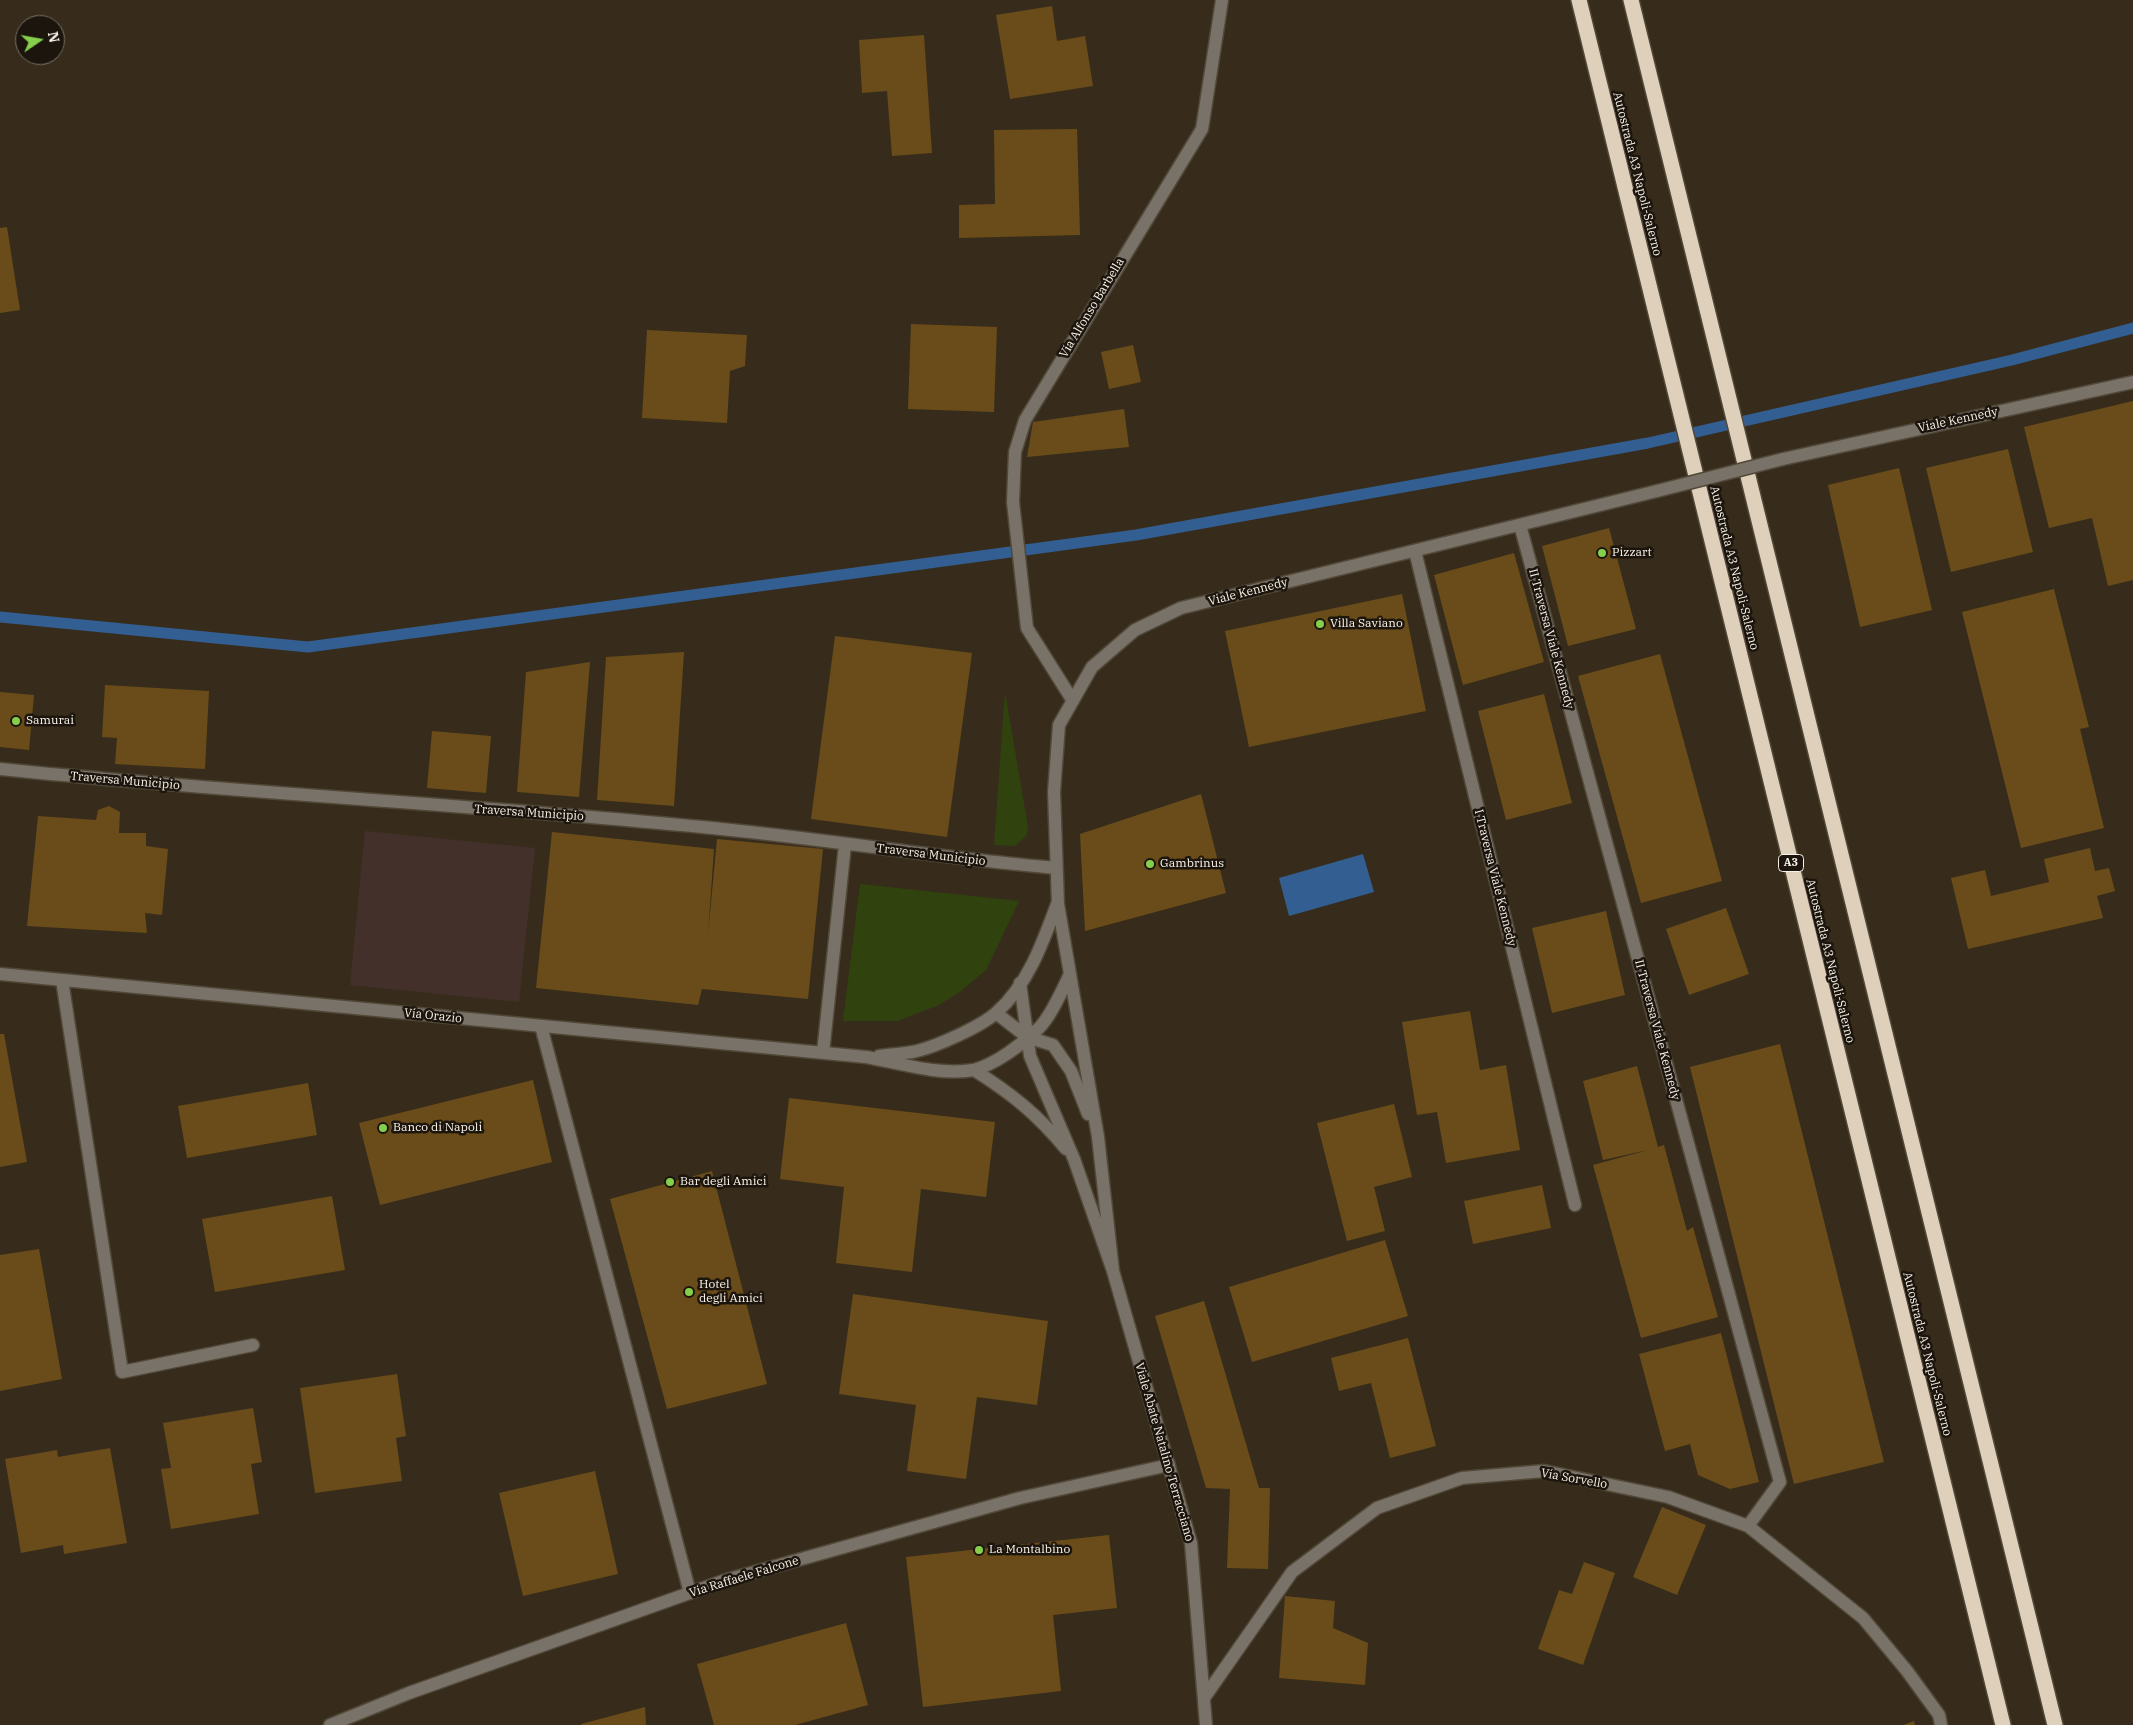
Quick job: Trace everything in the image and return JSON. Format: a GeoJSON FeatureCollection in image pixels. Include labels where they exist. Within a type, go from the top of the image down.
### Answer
{"type":"FeatureCollection","features":[{"type":"Feature","properties":{"kind":"highway","name":"Autostrada A3 Napoli-Salerno"},"geometry":{"type":"LineString","coordinates":[[1579,0],[2003,1725]]}},
{"type":"Feature","properties":{"kind":"highway"},"geometry":{"type":"LineString","coordinates":[[1631,0],[2055,1725]]}},
{"type":"Feature","properties":{"kind":"street","name":"Via Alfonso Barbella"},"geometry":{"type":"LineString","coordinates":[[1073,702],[1027,628],[1013,502],[1015,452],[1025,420],[1202,129],[1222,0]]}},
{"type":"Feature","properties":{"kind":"street","name":"Viale Kennedy"},"geometry":{"type":"LineString","coordinates":[[1098,1137],[1058,904],[1054,792],[1060,725],[1092,667],[1135,630],[1181,608],[1784,459],[2133,382]]}},
{"type":"Feature","properties":{"kind":"street","name":"II Traversa Viale Kennedy"},"geometry":{"type":"LineString","coordinates":[[1520,525],[1780,1482],[1748,1526]]}},
{"type":"Feature","properties":{"kind":"street","name":"I Traversa Viale Kennedy"},"geometry":{"type":"LineString","coordinates":[[1415,551],[1575,1204]]}},
{"type":"Feature","properties":{"kind":"street","name":"Traversa Municipio"},"geometry":{"type":"LineString","coordinates":[[0,769],[108,780],[702,827],[1056,868]]}},
{"type":"Feature","properties":{"kind":"street"},"geometry":{"type":"LineString","coordinates":[[823,1053],[845,845]]}},
{"type":"Feature","properties":{"kind":"street"},"geometry":{"type":"LineString","coordinates":[[866,1057],[917,1051],[960,1034],[996,1013],[1020,983],[1039,952],[1058,904]]}},
{"type":"Feature","properties":{"kind":"street","name":"Via Orazio"},"geometry":{"type":"LineString","coordinates":[[0,974],[866,1057]]}},
{"type":"Feature","properties":{"kind":"street"},"geometry":{"type":"LineString","coordinates":[[866,1057],[942,1070],[974,1070],[1010,1053],[1039,1029],[1069,976]]}},
{"type":"Feature","properties":{"kind":"street"},"geometry":{"type":"LineString","coordinates":[[62,980],[122,1372],[253,1345]]}},
{"type":"Feature","properties":{"kind":"street"},"geometry":{"type":"LineString","coordinates":[[1020,983],[1030,1056],[1074,1159],[1113,1271]]}},
{"type":"Feature","properties":{"kind":"street"},"geometry":{"type":"LineString","coordinates":[[996,1013],[1027,1037],[1053,1045],[1071,1071],[1098,1137],[1113,1271]]}},
{"type":"Feature","properties":{"kind":"street"},"geometry":{"type":"LineString","coordinates":[[541,1026],[690,1593]]}},
{"type":"Feature","properties":{"kind":"street"},"geometry":{"type":"LineString","coordinates":[[974,1070],[1010,1092],[1043,1121],[1074,1159]]}},
{"type":"Feature","properties":{"kind":"street","name":"Viale Abate Natalino Terracciano"},"geometry":{"type":"LineString","coordinates":[[1113,1271],[1191,1543],[1206,1725]]}},
{"type":"Feature","properties":{"kind":"street","name":"Via Raffaele Falcone"},"geometry":{"type":"LineString","coordinates":[[330,1725],[408,1693],[726,1580],[1020,1498],[1169,1465]]}},
{"type":"Feature","properties":{"kind":"street","name":"Via Sorvello"},"geometry":{"type":"LineString","coordinates":[[1204,1698],[1292,1572],[1377,1508],[1462,1478],[1544,1471],[1668,1496],[1748,1526],[1863,1618],[1907,1670],[1939,1715],[1941,1725]]}},
{"type":"Feature","properties":{"kind":"shaded area"},"geometry":{"type":"Polygon","coordinates":[[[365,831],[535,848],[519,1002],[350,985],[365,831]]]}},
{"type":"Feature","properties":{"kind":"green space"},"geometry":{"type":"Polygon","coordinates":[[[1005,692],[1028,827],[1027,835],[1015,846],[994,845],[1005,692]]]}},
{"type":"Feature","properties":{"kind":"green space"},"geometry":{"type":"Polygon","coordinates":[[[860,884],[1019,901],[986,970],[961,991],[939,1005],[897,1021],[843,1021],[860,884]]]}},
{"type":"Feature","properties":{"kind":"water"},"geometry":{"type":"Polygon","coordinates":[[[1363,854],[1374,892],[1289,916],[1279,878],[1363,854]]]}},
{"type":"Feature","properties":{"kind":"building"},"geometry":{"type":"Polygon","coordinates":[[[1052,6],[1057,41],[1085,36],[1093,86],[1010,99],[996,15],[1052,6]]]}},
{"type":"Feature","properties":{"kind":"building"},"geometry":{"type":"Polygon","coordinates":[[[924,35],[932,153],[892,156],[887,91],[862,93],[859,40],[924,35]]]}},
{"type":"Feature","properties":{"kind":"building"},"geometry":{"type":"Polygon","coordinates":[[[1077,129],[1080,235],[959,238],[959,205],[995,204],[994,130],[1077,129]]]}},
{"type":"Feature","properties":{"kind":"building"},"geometry":{"type":"Polygon","coordinates":[[[7,227],[20,310],[0,313],[0,228],[7,227]]]}},
{"type":"Feature","properties":{"kind":"building"},"geometry":{"type":"Polygon","coordinates":[[[911,324],[997,327],[994,412],[908,409],[911,324]]]}},
{"type":"Feature","properties":{"kind":"building"},"geometry":{"type":"Polygon","coordinates":[[[647,330],[747,335],[745,366],[730,371],[727,423],[642,418],[647,330]]]}},
{"type":"Feature","properties":{"kind":"building"},"geometry":{"type":"Polygon","coordinates":[[[1133,345],[1141,382],[1109,389],[1101,352],[1133,345]]]}},
{"type":"Feature","properties":{"kind":"building"},"geometry":{"type":"Polygon","coordinates":[[[2133,401],[2133,580],[2108,586],[2092,518],[2049,528],[2024,427],[2133,401]]]}},
{"type":"Feature","properties":{"kind":"building"},"geometry":{"type":"Polygon","coordinates":[[[1124,409],[1129,447],[1027,457],[1033,422],[1124,409]]]}},
{"type":"Feature","properties":{"kind":"building"},"geometry":{"type":"Polygon","coordinates":[[[2008,449],[2033,552],[1951,572],[1926,468],[2008,449]]]}},
{"type":"Feature","properties":{"kind":"building"},"geometry":{"type":"Polygon","coordinates":[[[1899,468],[1932,610],[1860,627],[1828,485],[1899,468]]]}},
{"type":"Feature","properties":{"kind":"building"},"geometry":{"type":"Polygon","coordinates":[[[1609,528],[1636,629],[1568,646],[1542,546],[1609,528]]]}},
{"type":"Feature","properties":{"kind":"building"},"geometry":{"type":"Polygon","coordinates":[[[1514,553],[1544,662],[1463,685],[1434,575],[1514,553]]]}},
{"type":"Feature","properties":{"kind":"building"},"geometry":{"type":"Polygon","coordinates":[[[2054,589],[2089,727],[2080,729],[2104,828],[2021,848],[1962,612],[2054,589]]]}},
{"type":"Feature","properties":{"kind":"building"},"geometry":{"type":"Polygon","coordinates":[[[1402,594],[1426,711],[1249,747],[1225,631],[1402,594]]]}},
{"type":"Feature","properties":{"kind":"building"},"geometry":{"type":"Polygon","coordinates":[[[835,636],[972,653],[947,837],[811,819],[835,636]]]}},
{"type":"Feature","properties":{"kind":"building"},"geometry":{"type":"Polygon","coordinates":[[[684,652],[674,806],[597,800],[606,657],[684,652]]]}},
{"type":"Feature","properties":{"kind":"building"},"geometry":{"type":"Polygon","coordinates":[[[1660,654],[1722,881],[1641,903],[1578,676],[1660,654]]]}},
{"type":"Feature","properties":{"kind":"building"},"geometry":{"type":"Polygon","coordinates":[[[590,662],[579,797],[517,792],[526,672],[590,662]]]}},
{"type":"Feature","properties":{"kind":"building"},"geometry":{"type":"Polygon","coordinates":[[[105,685],[209,691],[205,769],[115,764],[117,738],[102,737],[105,685]]]}},
{"type":"Feature","properties":{"kind":"building","name":"Samurai"},"geometry":{"type":"Polygon","coordinates":[[[0,692],[34,695],[29,750],[0,747],[0,692]]]}},
{"type":"Feature","properties":{"kind":"building"},"geometry":{"type":"Polygon","coordinates":[[[1544,694],[1572,803],[1506,820],[1478,711],[1544,694]]]}},
{"type":"Feature","properties":{"kind":"building"},"geometry":{"type":"Polygon","coordinates":[[[432,731],[491,736],[486,793],[427,788],[432,731]]]}},
{"type":"Feature","properties":{"kind":"building","name":"Gambrinus"},"geometry":{"type":"Polygon","coordinates":[[[1201,794],[1226,893],[1085,931],[1080,834],[1201,794]]]}},
{"type":"Feature","properties":{"kind":"building"},"geometry":{"type":"Polygon","coordinates":[[[109,806],[120,812],[119,833],[146,833],[146,846],[168,849],[162,915],[145,913],[147,933],[27,926],[38,816],[96,820],[98,810],[109,806]]]}},
{"type":"Feature","properties":{"kind":"building"},"geometry":{"type":"Polygon","coordinates":[[[552,832],[714,849],[708,934],[717,839],[823,849],[808,999],[702,989],[698,1005],[536,988],[552,832]]]}},
{"type":"Feature","properties":{"kind":"building"},"geometry":{"type":"Polygon","coordinates":[[[2090,848],[2095,871],[2109,868],[2115,891],[2097,896],[2103,918],[1968,949],[1951,878],[1985,870],[1991,896],[2049,882],[2044,859],[2090,848]]]}},
{"type":"Feature","properties":{"kind":"building"},"geometry":{"type":"Polygon","coordinates":[[[1726,908],[1749,974],[1689,995],[1666,929],[1726,908]]]}},
{"type":"Feature","properties":{"kind":"building"},"geometry":{"type":"Polygon","coordinates":[[[1606,911],[1625,995],[1552,1013],[1532,928],[1606,911]]]}},
{"type":"Feature","properties":{"kind":"building"},"geometry":{"type":"Polygon","coordinates":[[[1470,1011],[1480,1070],[1506,1065],[1520,1150],[1446,1163],[1437,1112],[1417,1115],[1402,1022],[1470,1011]]]}},
{"type":"Feature","properties":{"kind":"building"},"geometry":{"type":"Polygon","coordinates":[[[0,1034],[4,1034],[27,1162],[0,1167],[0,1034]]]}},
{"type":"Feature","properties":{"kind":"building"},"geometry":{"type":"Polygon","coordinates":[[[1780,1044],[1884,1462],[1794,1484],[1690,1067],[1780,1044]]]}},
{"type":"Feature","properties":{"kind":"building"},"geometry":{"type":"Polygon","coordinates":[[[1637,1066],[1658,1147],[1664,1145],[1687,1231],[1693,1227],[1718,1317],[1641,1338],[1593,1165],[1648,1150],[1603,1160],[1583,1081],[1637,1066]]]}},
{"type":"Feature","properties":{"kind":"building"},"geometry":{"type":"Polygon","coordinates":[[[533,1080],[552,1162],[380,1205],[359,1123],[533,1080]]]}},
{"type":"Feature","properties":{"kind":"building"},"geometry":{"type":"Polygon","coordinates":[[[308,1083],[317,1135],[187,1158],[178,1106],[308,1083]]]}},
{"type":"Feature","properties":{"kind":"building"},"geometry":{"type":"Polygon","coordinates":[[[789,1098],[995,1122],[986,1197],[921,1189],[912,1272],[836,1263],[844,1187],[780,1179],[789,1098]]]}},
{"type":"Feature","properties":{"kind":"building"},"geometry":{"type":"Polygon","coordinates":[[[1394,1104],[1412,1177],[1374,1187],[1385,1231],[1347,1241],[1317,1123],[1394,1104]]]}},
{"type":"Feature","properties":{"kind":"building","name":"Hotel degli Amici"},"geometry":{"type":"Polygon","coordinates":[[[712,1171],[767,1384],[667,1409],[610,1199],[712,1171]]]}},
{"type":"Feature","properties":{"kind":"building"},"geometry":{"type":"Polygon","coordinates":[[[1542,1185],[1551,1228],[1473,1244],[1464,1201],[1542,1185]]]}},
{"type":"Feature","properties":{"kind":"building"},"geometry":{"type":"Polygon","coordinates":[[[332,1196],[345,1270],[215,1292],[202,1219],[332,1196]]]}},
{"type":"Feature","properties":{"kind":"building"},"geometry":{"type":"Polygon","coordinates":[[[1385,1240],[1408,1316],[1252,1362],[1229,1287],[1385,1240]]]}},
{"type":"Feature","properties":{"kind":"building"},"geometry":{"type":"Polygon","coordinates":[[[39,1249],[62,1379],[0,1391],[0,1255],[39,1249]]]}},
{"type":"Feature","properties":{"kind":"building"},"geometry":{"type":"Polygon","coordinates":[[[853,1294],[1048,1321],[1037,1405],[977,1397],[966,1479],[907,1471],[916,1405],[839,1394],[853,1294]]]}},
{"type":"Feature","properties":{"kind":"building"},"geometry":{"type":"Polygon","coordinates":[[[1204,1301],[1259,1488],[1270,1488],[1268,1569],[1227,1568],[1230,1489],[1206,1488],[1155,1316],[1204,1301]]]}},
{"type":"Feature","properties":{"kind":"building"},"geometry":{"type":"Polygon","coordinates":[[[1721,1333],[1759,1482],[1730,1489],[1698,1475],[1690,1444],[1665,1451],[1639,1354],[1721,1333]]]}},
{"type":"Feature","properties":{"kind":"building"},"geometry":{"type":"Polygon","coordinates":[[[1408,1338],[1436,1446],[1390,1458],[1371,1383],[1339,1391],[1331,1358],[1408,1338]]]}},
{"type":"Feature","properties":{"kind":"building"},"geometry":{"type":"Polygon","coordinates":[[[397,1374],[406,1436],[396,1438],[402,1481],[315,1493],[300,1388],[397,1374]]]}},
{"type":"Feature","properties":{"kind":"building"},"geometry":{"type":"Polygon","coordinates":[[[253,1408],[262,1462],[251,1464],[259,1514],[171,1529],[161,1469],[171,1468],[163,1423],[253,1408]]]}},
{"type":"Feature","properties":{"kind":"building"},"geometry":{"type":"Polygon","coordinates":[[[110,1448],[127,1543],[64,1554],[63,1545],[21,1553],[5,1459],[57,1450],[58,1457],[110,1448]]]}},
{"type":"Feature","properties":{"kind":"building"},"geometry":{"type":"Polygon","coordinates":[[[595,1471],[618,1574],[523,1596],[499,1493],[595,1471]]]}},
{"type":"Feature","properties":{"kind":"building"},"geometry":{"type":"Polygon","coordinates":[[[1662,1507],[1706,1525],[1677,1595],[1633,1577],[1662,1507]]]}},
{"type":"Feature","properties":{"kind":"building"},"geometry":{"type":"Polygon","coordinates":[[[1109,1535],[1117,1608],[1053,1615],[1061,1691],[923,1707],[906,1557],[1109,1535]]]}},
{"type":"Feature","properties":{"kind":"building"},"geometry":{"type":"Polygon","coordinates":[[[1584,1562],[1615,1573],[1583,1665],[1538,1649],[1559,1590],[1572,1594],[1584,1562]]]}},
{"type":"Feature","properties":{"kind":"building"},"geometry":{"type":"Polygon","coordinates":[[[1285,1596],[1335,1601],[1333,1628],[1368,1643],[1365,1685],[1279,1678],[1285,1596]]]}},
{"type":"Feature","properties":{"kind":"building"},"geometry":{"type":"Polygon","coordinates":[[[846,1623],[868,1705],[795,1725],[714,1725],[697,1664],[846,1623]]]}},
{"type":"Feature","properties":{"kind":"building"},"geometry":{"type":"Polygon","coordinates":[[[645,1707],[646,1725],[581,1725],[581,1724],[645,1707]]]}},
{"type":"Feature","properties":{"kind":"building"},"geometry":{"type":"Polygon","coordinates":[[[1914,1721],[1915,1725],[1903,1725],[1914,1721]]]}},
{"type":"Feature","properties":{"kind":"waterway"},"geometry":{"type":"LineString","coordinates":[[0,617],[308,647],[1136,535],[1648,443],[2012,360],[2133,328]]}},
{"type":"Feature","properties":{"kind":"place","name":"Pizzart"},"geometry":{"type":"Point","coordinates":[1602,553]}},
{"type":"Feature","properties":{"kind":"place","name":"Villa Saviano"},"geometry":{"type":"Point","coordinates":[1320,624]}},
{"type":"Feature","properties":{"kind":"place","name":"Samurai"},"geometry":{"type":"Point","coordinates":[16,721]}},
{"type":"Feature","properties":{"kind":"place","name":"Gambrinus"},"geometry":{"type":"Point","coordinates":[1150,864]}},
{"type":"Feature","properties":{"kind":"place","name":"Banco di Napoli"},"geometry":{"type":"Point","coordinates":[383,1128]}},
{"type":"Feature","properties":{"kind":"place","name":"Bar degli Amici"},"geometry":{"type":"Point","coordinates":[670,1182]}},
{"type":"Feature","properties":{"kind":"place","name":"Hotel degli Amici"},"geometry":{"type":"Point","coordinates":[689,1292]}},
{"type":"Feature","properties":{"kind":"place","name":"La Montalbino"},"geometry":{"type":"Point","coordinates":[979,1550]}}]}
